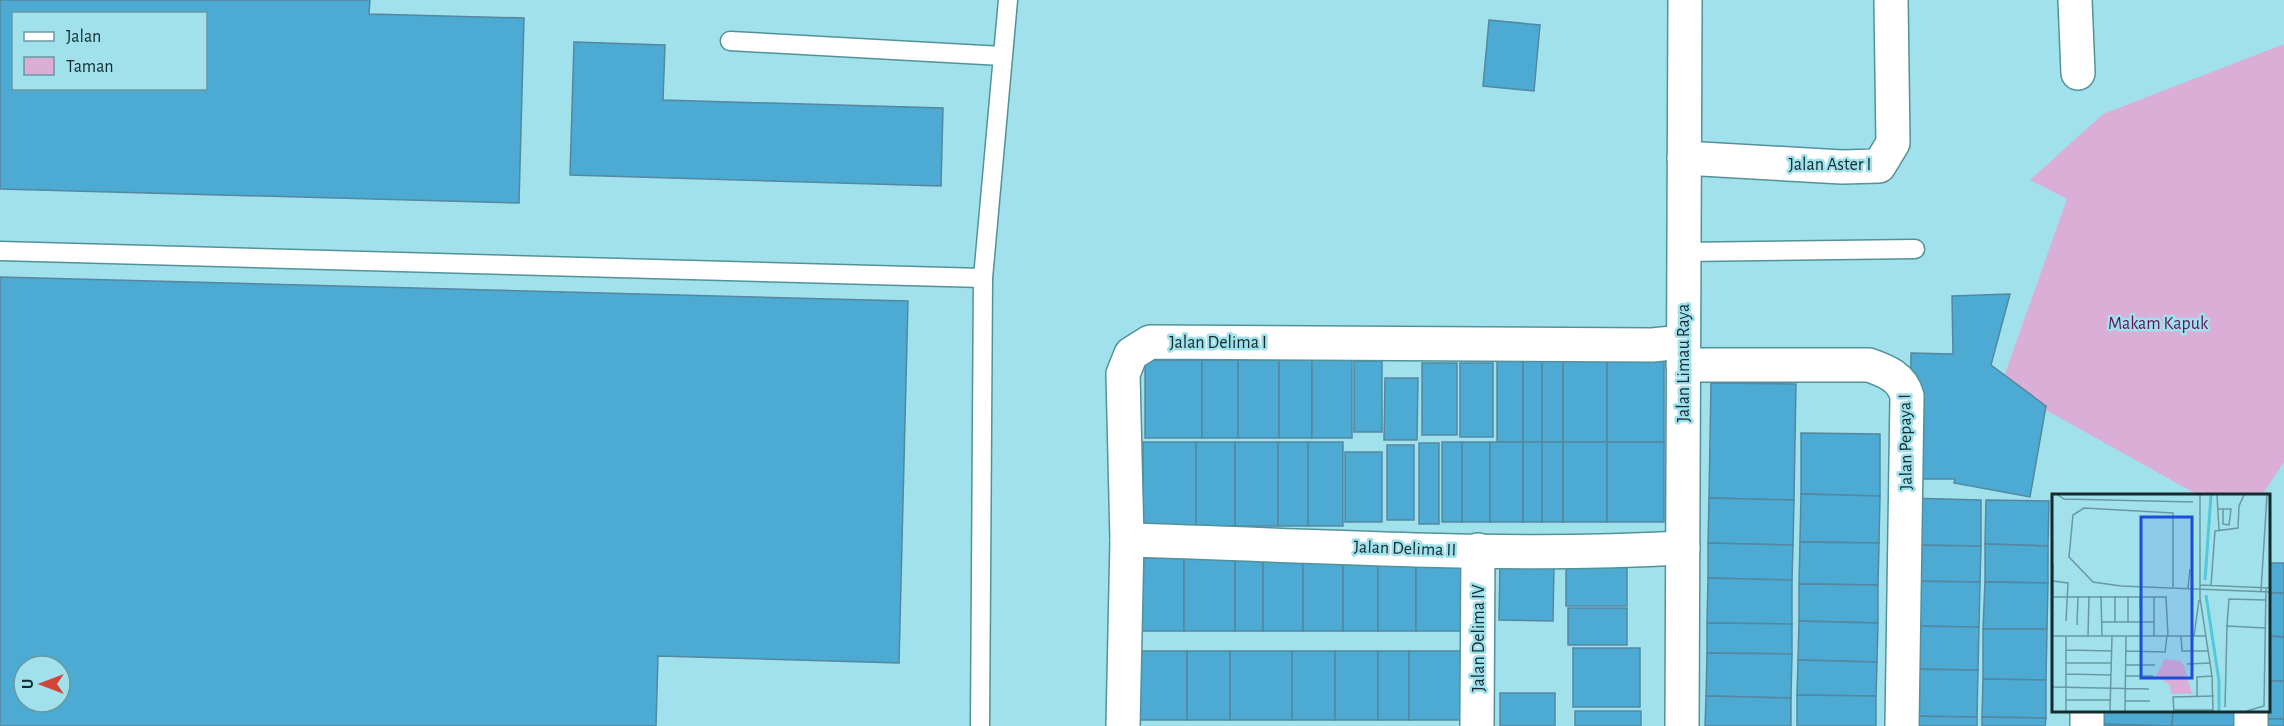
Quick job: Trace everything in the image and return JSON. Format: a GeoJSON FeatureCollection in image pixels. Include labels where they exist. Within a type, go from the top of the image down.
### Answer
{"type":"FeatureCollection","features":[{"type":"Feature","properties":{"kind":"street","name":"Jalan Limau Raya"},"geometry":{"type":"LineString","coordinates":[[1682,726],[1685,0]]}},
{"type":"Feature","properties":{"kind":"street","name":"Jalan Aster I"},"geometry":{"type":"LineString","coordinates":[[1684,158],[1842,167],[1879,166],[1893,143],[1891,0]]}},
{"type":"Feature","properties":{"kind":"street"},"geometry":{"type":"LineString","coordinates":[[2075,0],[2078,73]]}},
{"type":"Feature","properties":{"kind":"street","name":"Jalan Delima I"},"geometry":{"type":"LineString","coordinates":[[1123,726],[1127,540],[1122,374],[1131,354],[1150,342],[1652,345],[1683,354]]}},
{"type":"Feature","properties":{"kind":"street","name":"Jalan Pepaya I"},"geometry":{"type":"LineString","coordinates":[[1683,354],[1869,365],[1889,372],[1904,386],[1907,396],[1902,726]]}},
{"type":"Feature","properties":{"kind":"street","name":"Jalan Delima II"},"geometry":{"type":"LineString","coordinates":[[1127,540],[1478,550],[1683,548]]}},
{"type":"Feature","properties":{"kind":"street","name":"Jalan Delima IV"},"geometry":{"type":"LineString","coordinates":[[1477,726],[1478,550]]}},
{"type":"Feature","properties":{"kind":"lane"},"geometry":{"type":"LineString","coordinates":[[980,726],[983,278],[1008,0]]}},
{"type":"Feature","properties":{"kind":"lane"},"geometry":{"type":"LineString","coordinates":[[730,41],[1002,56]]}},
{"type":"Feature","properties":{"kind":"lane"},"geometry":{"type":"LineString","coordinates":[[1683,252],[1915,249]]}},
{"type":"Feature","properties":{"kind":"lane"},"geometry":{"type":"LineString","coordinates":[[0,251],[983,278]]}},
{"type":"Feature","properties":{"kind":"green space","name":"Makam Kapuk"},"geometry":{"type":"Polygon","coordinates":[[[2284,44],[2284,462],[2263,494],[2196,494],[2001,385],[2067,199],[2030,180],[2103,114],[2284,44]]]}},
{"type":"Feature","properties":{"kind":"building"},"geometry":{"type":"Polygon","coordinates":[[[0,0],[370,0],[369,14],[524,18],[519,203],[0,189],[0,0]]]}},
{"type":"Feature","properties":{"kind":"building"},"geometry":{"type":"Polygon","coordinates":[[[1489,20],[1540,25],[1534,91],[1483,86],[1489,20]]]}},
{"type":"Feature","properties":{"kind":"building"},"geometry":{"type":"Polygon","coordinates":[[[574,42],[665,45],[663,100],[943,108],[941,186],[570,175],[574,42]]]}},
{"type":"Feature","properties":{"kind":"building"},"geometry":{"type":"Polygon","coordinates":[[[0,277],[908,301],[899,663],[658,656],[656,726],[0,726],[0,277]]]}},
{"type":"Feature","properties":{"kind":"building"},"geometry":{"type":"Polygon","coordinates":[[[2010,294],[1991,365],[2046,406],[2030,497],[1954,483],[1955,479],[1910,479],[1911,353],[1953,354],[1952,296],[2010,294]]]}},
{"type":"Feature","properties":{"kind":"building"},"geometry":{"type":"Polygon","coordinates":[[[1145,360],[1202,360],[1202,438],[1145,438],[1145,360]]]}},
{"type":"Feature","properties":{"kind":"building"},"geometry":{"type":"Polygon","coordinates":[[[1202,360],[1238,360],[1238,438],[1202,438],[1202,360]]]}},
{"type":"Feature","properties":{"kind":"building"},"geometry":{"type":"Polygon","coordinates":[[[1238,360],[1279,360],[1279,438],[1238,438],[1238,360]]]}},
{"type":"Feature","properties":{"kind":"building"},"geometry":{"type":"Polygon","coordinates":[[[1279,360],[1312,360],[1312,438],[1279,438],[1279,360]]]}},
{"type":"Feature","properties":{"kind":"building"},"geometry":{"type":"Polygon","coordinates":[[[1312,360],[1352,360],[1352,438],[1312,438],[1312,360]]]}},
{"type":"Feature","properties":{"kind":"building"},"geometry":{"type":"Polygon","coordinates":[[[1497,360],[1523,360],[1523,442],[1497,442],[1497,360]]]}},
{"type":"Feature","properties":{"kind":"building"},"geometry":{"type":"Polygon","coordinates":[[[1523,360],[1542,360],[1542,442],[1523,442],[1523,360]]]}},
{"type":"Feature","properties":{"kind":"building"},"geometry":{"type":"Polygon","coordinates":[[[1542,360],[1563,360],[1563,442],[1542,442],[1542,360]]]}},
{"type":"Feature","properties":{"kind":"building"},"geometry":{"type":"Polygon","coordinates":[[[1563,360],[1607,360],[1607,442],[1563,442],[1563,360]]]}},
{"type":"Feature","properties":{"kind":"building"},"geometry":{"type":"Polygon","coordinates":[[[1607,360],[1664,360],[1664,442],[1607,442],[1607,360]]]}},
{"type":"Feature","properties":{"kind":"building"},"geometry":{"type":"Polygon","coordinates":[[[1354,361],[1382,361],[1382,432],[1354,432],[1354,361]]]}},
{"type":"Feature","properties":{"kind":"building"},"geometry":{"type":"Polygon","coordinates":[[[1422,363],[1457,363],[1457,435],[1422,435],[1422,363]]]}},
{"type":"Feature","properties":{"kind":"building"},"geometry":{"type":"Polygon","coordinates":[[[1460,363],[1493,363],[1493,437],[1460,437],[1460,363]]]}},
{"type":"Feature","properties":{"kind":"building"},"geometry":{"type":"Polygon","coordinates":[[[1385,378],[1418,378],[1417,440],[1384,440],[1385,378]]]}},
{"type":"Feature","properties":{"kind":"building"},"geometry":{"type":"Polygon","coordinates":[[[1711,383],[1796,384],[1794,500],[1709,498],[1711,383]]]}},
{"type":"Feature","properties":{"kind":"building"},"geometry":{"type":"Polygon","coordinates":[[[1801,433],[1880,434],[1880,496],[1801,494],[1801,433]]]}},
{"type":"Feature","properties":{"kind":"building"},"geometry":{"type":"Polygon","coordinates":[[[1143,442],[1196,442],[1196,526],[1143,526],[1143,442]]]}},
{"type":"Feature","properties":{"kind":"building"},"geometry":{"type":"Polygon","coordinates":[[[1196,442],[1235,442],[1235,526],[1196,526],[1196,442]]]}},
{"type":"Feature","properties":{"kind":"building"},"geometry":{"type":"Polygon","coordinates":[[[1235,442],[1278,442],[1278,526],[1235,526],[1235,442]]]}},
{"type":"Feature","properties":{"kind":"building"},"geometry":{"type":"Polygon","coordinates":[[[1278,442],[1308,442],[1308,526],[1278,526],[1278,442]]]}},
{"type":"Feature","properties":{"kind":"building"},"geometry":{"type":"Polygon","coordinates":[[[1308,442],[1343,442],[1343,526],[1308,526],[1308,442]]]}},
{"type":"Feature","properties":{"kind":"building"},"geometry":{"type":"Polygon","coordinates":[[[1442,442],[1462,442],[1462,522],[1442,522],[1442,442]]]}},
{"type":"Feature","properties":{"kind":"building"},"geometry":{"type":"Polygon","coordinates":[[[1462,442],[1490,442],[1490,522],[1462,522],[1462,442]]]}},
{"type":"Feature","properties":{"kind":"building"},"geometry":{"type":"Polygon","coordinates":[[[1490,442],[1523,442],[1523,522],[1490,522],[1490,442]]]}},
{"type":"Feature","properties":{"kind":"building"},"geometry":{"type":"Polygon","coordinates":[[[1523,442],[1542,442],[1542,522],[1523,522],[1523,442]]]}},
{"type":"Feature","properties":{"kind":"building"},"geometry":{"type":"Polygon","coordinates":[[[1542,442],[1563,442],[1563,522],[1542,522],[1542,442]]]}},
{"type":"Feature","properties":{"kind":"building"},"geometry":{"type":"Polygon","coordinates":[[[1563,442],[1607,442],[1607,522],[1563,522],[1563,442]]]}},
{"type":"Feature","properties":{"kind":"building"},"geometry":{"type":"Polygon","coordinates":[[[1607,442],[1664,442],[1664,522],[1607,522],[1607,442]]]}},
{"type":"Feature","properties":{"kind":"building"},"geometry":{"type":"Polygon","coordinates":[[[1419,443],[1439,443],[1439,524],[1419,524],[1419,443]]]}},
{"type":"Feature","properties":{"kind":"building"},"geometry":{"type":"Polygon","coordinates":[[[1387,445],[1414,445],[1414,520],[1387,520],[1387,445]]]}},
{"type":"Feature","properties":{"kind":"building"},"geometry":{"type":"Polygon","coordinates":[[[1345,452],[1382,452],[1382,522],[1345,522],[1345,452]]]}},
{"type":"Feature","properties":{"kind":"building"},"geometry":{"type":"Polygon","coordinates":[[[1801,494],[1880,496],[1879,543],[1800,542],[1801,494]]]}},
{"type":"Feature","properties":{"kind":"building"},"geometry":{"type":"Polygon","coordinates":[[[1709,498],[1794,500],[1793,545],[1708,543],[1709,498]]]}},
{"type":"Feature","properties":{"kind":"building"},"geometry":{"type":"Polygon","coordinates":[[[1906,498],[1981,500],[1981,546],[1906,545],[1906,498]]]}},
{"type":"Feature","properties":{"kind":"building"},"geometry":{"type":"Polygon","coordinates":[[[1986,500],[2049,501],[2048,546],[1985,544],[1986,500]]]}},
{"type":"Feature","properties":{"kind":"building"},"geometry":{"type":"Polygon","coordinates":[[[1800,542],[1879,543],[1878,585],[1799,584],[1800,542]]]}},
{"type":"Feature","properties":{"kind":"building"},"geometry":{"type":"Polygon","coordinates":[[[1708,543],[1793,545],[1792,580],[1708,578],[1708,543]]]}},
{"type":"Feature","properties":{"kind":"building"},"geometry":{"type":"Polygon","coordinates":[[[1985,544],[2048,546],[2048,583],[1985,582],[1985,544]]]}},
{"type":"Feature","properties":{"kind":"building"},"geometry":{"type":"Polygon","coordinates":[[[1906,545],[1981,546],[1980,582],[1905,581],[1906,545]]]}},
{"type":"Feature","properties":{"kind":"building"},"geometry":{"type":"Polygon","coordinates":[[[1566,556],[1627,556],[1627,606],[1566,606],[1566,556]]]}},
{"type":"Feature","properties":{"kind":"building"},"geometry":{"type":"Polygon","coordinates":[[[1135,558],[1184,558],[1184,631],[1135,631],[1135,558]]]}},
{"type":"Feature","properties":{"kind":"building"},"geometry":{"type":"Polygon","coordinates":[[[1184,558],[1235,558],[1235,631],[1184,631],[1184,558]]]}},
{"type":"Feature","properties":{"kind":"building"},"geometry":{"type":"Polygon","coordinates":[[[1235,558],[1263,558],[1263,631],[1235,631],[1235,558]]]}},
{"type":"Feature","properties":{"kind":"building"},"geometry":{"type":"Polygon","coordinates":[[[1263,558],[1303,558],[1303,631],[1263,631],[1263,558]]]}},
{"type":"Feature","properties":{"kind":"building"},"geometry":{"type":"Polygon","coordinates":[[[1303,558],[1343,558],[1343,631],[1303,631],[1303,558]]]}},
{"type":"Feature","properties":{"kind":"building"},"geometry":{"type":"Polygon","coordinates":[[[1343,558],[1378,558],[1378,631],[1343,631],[1343,558]]]}},
{"type":"Feature","properties":{"kind":"building"},"geometry":{"type":"Polygon","coordinates":[[[1378,558],[1416,558],[1416,631],[1378,631],[1378,558]]]}},
{"type":"Feature","properties":{"kind":"building"},"geometry":{"type":"Polygon","coordinates":[[[1416,558],[1468,558],[1468,631],[1416,631],[1416,558]]]}},
{"type":"Feature","properties":{"kind":"building"},"geometry":{"type":"Polygon","coordinates":[[[2269,563],[2284,563],[2284,593],[2269,593],[2269,563]]]}},
{"type":"Feature","properties":{"kind":"building"},"geometry":{"type":"Polygon","coordinates":[[[1500,565],[1554,566],[1553,621],[1499,620],[1500,565]]]}},
{"type":"Feature","properties":{"kind":"building"},"geometry":{"type":"Polygon","coordinates":[[[1708,578],[1792,580],[1792,624],[1707,623],[1708,578]]]}},
{"type":"Feature","properties":{"kind":"building"},"geometry":{"type":"Polygon","coordinates":[[[1905,581],[1980,582],[1979,627],[1904,626],[1905,581]]]}},
{"type":"Feature","properties":{"kind":"building"},"geometry":{"type":"Polygon","coordinates":[[[1985,582],[2048,583],[2047,629],[1983,629],[1985,582]]]}},
{"type":"Feature","properties":{"kind":"building"},"geometry":{"type":"Polygon","coordinates":[[[1799,584],[1878,585],[1878,623],[1799,621],[1799,584]]]}},
{"type":"Feature","properties":{"kind":"building"},"geometry":{"type":"Polygon","coordinates":[[[2269,593],[2284,593],[2284,637],[2269,636],[2269,593]]]}},
{"type":"Feature","properties":{"kind":"building"},"geometry":{"type":"Polygon","coordinates":[[[1568,608],[1627,608],[1627,645],[1568,645],[1568,608]]]}},
{"type":"Feature","properties":{"kind":"building"},"geometry":{"type":"Polygon","coordinates":[[[1799,621],[1878,623],[1877,662],[1798,660],[1799,621]]]}},
{"type":"Feature","properties":{"kind":"building"},"geometry":{"type":"Polygon","coordinates":[[[1707,623],[1792,624],[1792,654],[1707,653],[1707,623]]]}},
{"type":"Feature","properties":{"kind":"building"},"geometry":{"type":"Polygon","coordinates":[[[1904,626],[1979,627],[1978,670],[1904,669],[1904,626]]]}},
{"type":"Feature","properties":{"kind":"building"},"geometry":{"type":"Polygon","coordinates":[[[1983,629],[2047,629],[2046,680],[1983,679],[1983,629]]]}},
{"type":"Feature","properties":{"kind":"building"},"geometry":{"type":"Polygon","coordinates":[[[2269,636],[2284,637],[2284,681],[2269,681],[2269,636]]]}},
{"type":"Feature","properties":{"kind":"building"},"geometry":{"type":"Polygon","coordinates":[[[1573,648],[1640,648],[1640,707],[1573,707],[1573,648]]]}},
{"type":"Feature","properties":{"kind":"building"},"geometry":{"type":"Polygon","coordinates":[[[1140,651],[1187,651],[1187,720],[1140,720],[1140,651]]]}},
{"type":"Feature","properties":{"kind":"building"},"geometry":{"type":"Polygon","coordinates":[[[1187,651],[1230,651],[1230,720],[1187,720],[1187,651]]]}},
{"type":"Feature","properties":{"kind":"building"},"geometry":{"type":"Polygon","coordinates":[[[1230,651],[1292,651],[1292,720],[1230,720],[1230,651]]]}},
{"type":"Feature","properties":{"kind":"building"},"geometry":{"type":"Polygon","coordinates":[[[1292,651],[1335,651],[1335,720],[1292,720],[1292,651]]]}},
{"type":"Feature","properties":{"kind":"building"},"geometry":{"type":"Polygon","coordinates":[[[1335,651],[1378,651],[1378,720],[1335,720],[1335,651]]]}},
{"type":"Feature","properties":{"kind":"building"},"geometry":{"type":"Polygon","coordinates":[[[1378,651],[1409,651],[1409,720],[1378,720],[1378,651]]]}},
{"type":"Feature","properties":{"kind":"building"},"geometry":{"type":"Polygon","coordinates":[[[1409,651],[1466,651],[1466,720],[1409,720],[1409,651]]]}},
{"type":"Feature","properties":{"kind":"building"},"geometry":{"type":"Polygon","coordinates":[[[1707,653],[1792,654],[1791,698],[1706,696],[1707,653]]]}},
{"type":"Feature","properties":{"kind":"building"},"geometry":{"type":"Polygon","coordinates":[[[1798,660],[1877,662],[1876,696],[1797,695],[1798,660]]]}},
{"type":"Feature","properties":{"kind":"building"},"geometry":{"type":"Polygon","coordinates":[[[1904,669],[1978,670],[1977,717],[1903,716],[1904,669]]]}},
{"type":"Feature","properties":{"kind":"building"},"geometry":{"type":"Polygon","coordinates":[[[1983,679],[2046,680],[2046,718],[1982,717],[1983,679]]]}},
{"type":"Feature","properties":{"kind":"building"},"geometry":{"type":"Polygon","coordinates":[[[2269,681],[2284,681],[2284,719],[2265,719],[2266,711],[2269,711],[2269,681]]]}},
{"type":"Feature","properties":{"kind":"building"},"geometry":{"type":"Polygon","coordinates":[[[1500,693],[1555,693],[1555,726],[1500,726],[1500,693]]]}},
{"type":"Feature","properties":{"kind":"building"},"geometry":{"type":"Polygon","coordinates":[[[1797,695],[1876,696],[1876,726],[1797,726],[1797,695]]]}},
{"type":"Feature","properties":{"kind":"building"},"geometry":{"type":"Polygon","coordinates":[[[1706,696],[1791,698],[1791,726],[1705,726],[1706,696]]]}},
{"type":"Feature","properties":{"kind":"building"},"geometry":{"type":"Polygon","coordinates":[[[1575,711],[1641,711],[1641,726],[1575,726],[1575,711]]]}},
{"type":"Feature","properties":{"kind":"building"},"geometry":{"type":"Polygon","coordinates":[[[2095,711],[2173,711],[2172,726],[2095,724],[2095,711]]]}},
{"type":"Feature","properties":{"kind":"building"},"geometry":{"type":"Polygon","coordinates":[[[2173,711],[2242,711],[2241,726],[2172,726],[2173,711]]]}},
{"type":"Feature","properties":{"kind":"building"},"geometry":{"type":"Polygon","coordinates":[[[1903,716],[1977,717],[1977,726],[1903,726],[1903,716]]]}},
{"type":"Feature","properties":{"kind":"building"},"geometry":{"type":"Polygon","coordinates":[[[1982,717],[2046,718],[2045,726],[1982,726],[1982,717]]]}},
{"type":"Feature","properties":{"kind":"building"},"geometry":{"type":"Polygon","coordinates":[[[2265,719],[2284,719],[2284,726],[2265,726],[2265,719]]]}},
{"type":"Feature","properties":{"kind":"building"},"geometry":{"type":"Polygon","coordinates":[[[2095,724],[2172,726],[2095,726],[2095,724]]]}}]}
